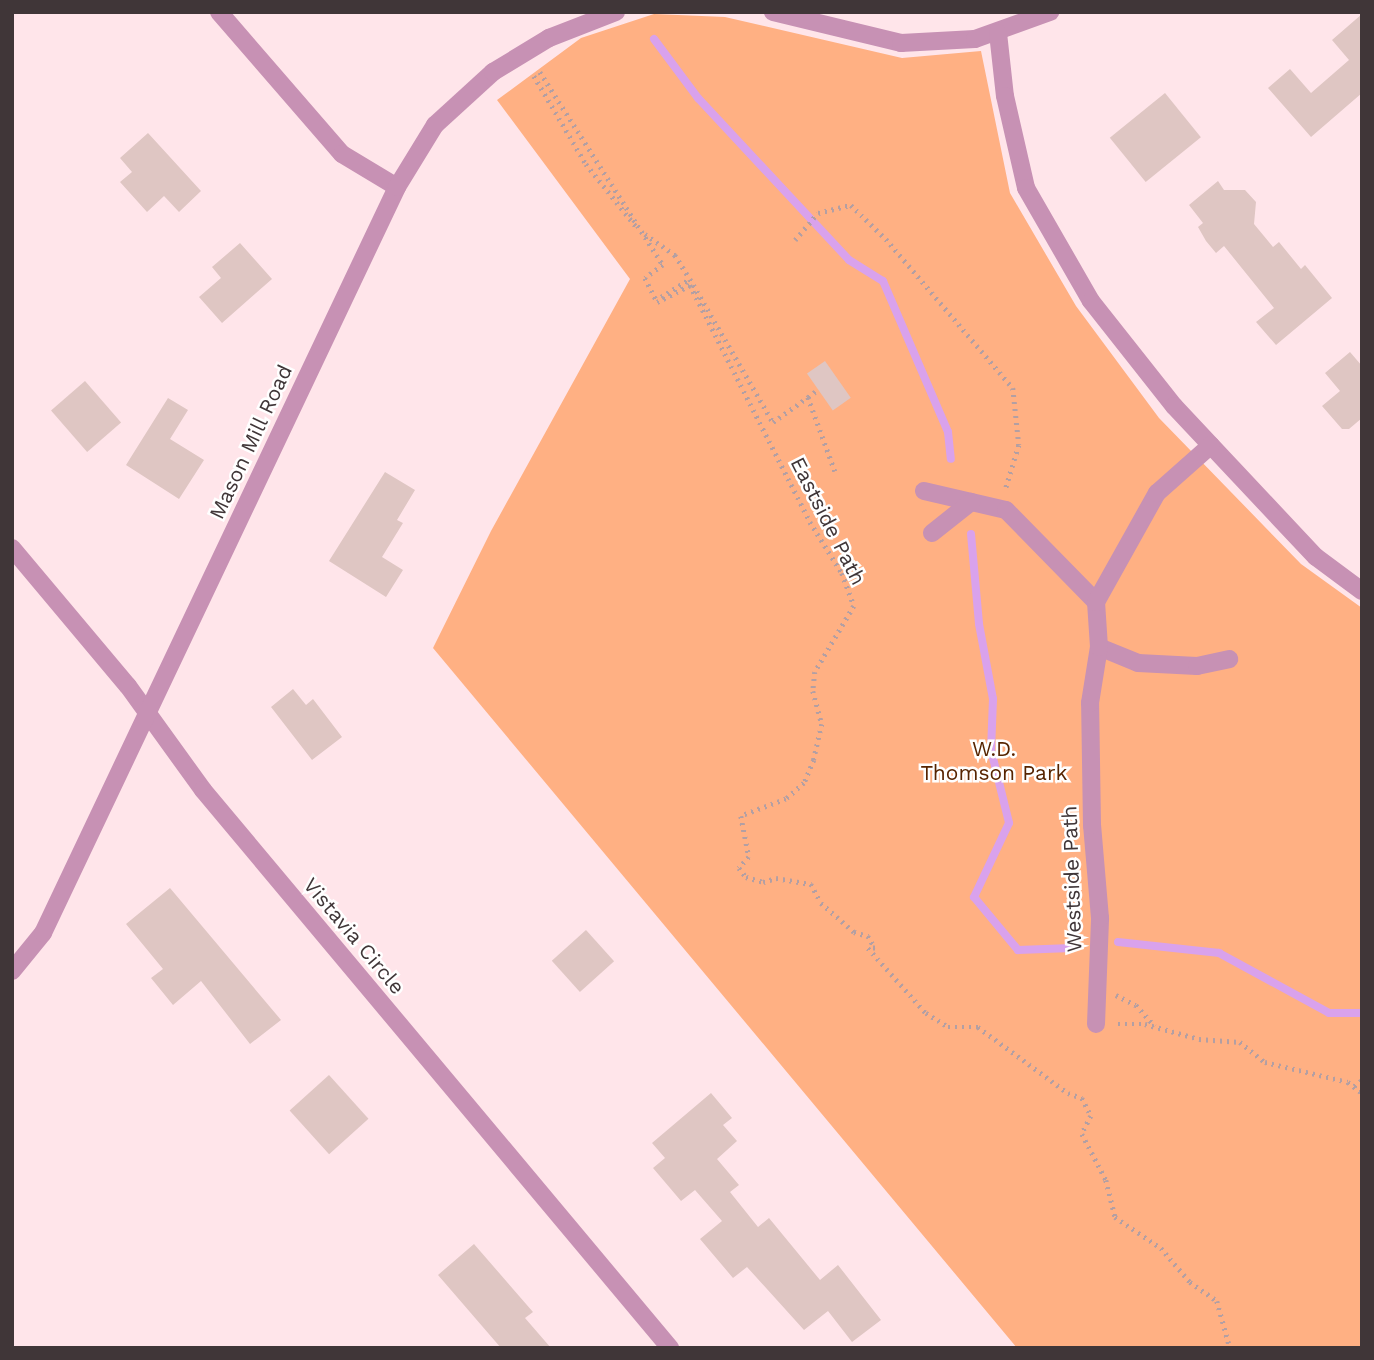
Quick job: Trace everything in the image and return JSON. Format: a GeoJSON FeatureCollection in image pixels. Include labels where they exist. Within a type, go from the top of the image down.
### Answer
{"type":"FeatureCollection","features":[{"type":"Feature","properties":{"kind":"street"},"geometry":{"type":"LineString","coordinates":[[219,12],[342,154],[397,187]]}},
{"type":"Feature","properties":{"kind":"street","name":"Mason Mill Road"},"geometry":{"type":"LineString","coordinates":[[12,971],[43,933],[397,187],[435,125],[493,72],[549,38],[616,12]]}},
{"type":"Feature","properties":{"kind":"street"},"geometry":{"type":"LineString","coordinates":[[773,12],[901,43],[948,43],[998,33],[1050,12]]}},
{"type":"Feature","properties":{"kind":"street"},"geometry":{"type":"LineString","coordinates":[[998,33],[1005,96],[1026,188],[1091,301],[1211,445],[1316,557],[1362,591]]}},
{"type":"Feature","properties":{"kind":"street"},"geometry":{"type":"LineString","coordinates":[[925,491],[1006,510],[1096,601],[1157,493],[1186,464],[1211,445]]}},
{"type":"Feature","properties":{"kind":"street"},"geometry":{"type":"LineString","coordinates":[[932,533],[971,502]]}},
{"type":"Feature","properties":{"kind":"street","name":"Vistavia Circle"},"geometry":{"type":"LineString","coordinates":[[12,548],[148,715],[203,790],[670,1348]]}},
{"type":"Feature","properties":{"kind":"street","name":"Westside Path"},"geometry":{"type":"LineString","coordinates":[[1096,601],[1098,647],[1090,703],[1092,825],[1100,918],[1096,1024]]}},
{"type":"Feature","properties":{"kind":"street"},"geometry":{"type":"LineString","coordinates":[[1098,647],[1138,663],[1197,666],[1229,659]]}},
{"type":"Feature","properties":{"kind":"path","name":"Eastside Path"},"geometry":{"type":"LineString","coordinates":[[540,72],[663,265],[645,278],[657,302],[691,285],[810,522],[842,573],[854,606],[816,672],[813,691],[822,724],[814,760],[804,783],[786,799],[741,816],[749,857],[740,868],[746,877],[763,882],[776,878],[811,884],[821,903],[854,932],[868,936],[875,948],[868,948],[926,1013],[948,1027],[978,1027],[1068,1093],[1082,1098],[1091,1116],[1082,1135],[1106,1180],[1115,1217],[1172,1257],[1190,1282],[1217,1301],[1230,1348]]}},
{"type":"Feature","properties":{"kind":"path"},"geometry":{"type":"LineString","coordinates":[[534,76],[586,164],[642,232],[676,255],[773,422],[816,391]]}},
{"type":"Feature","properties":{"kind":"path"},"geometry":{"type":"LineString","coordinates":[[795,240],[818,213],[851,205],[886,239],[1013,388],[1018,445],[1006,478],[1006,510]]}},
{"type":"Feature","properties":{"kind":"path"},"geometry":{"type":"LineString","coordinates":[[660,298],[691,279]]}},
{"type":"Feature","properties":{"kind":"path"},"geometry":{"type":"LineString","coordinates":[[808,397],[835,471]]}},
{"type":"Feature","properties":{"kind":"path"},"geometry":{"type":"LineString","coordinates":[[1098,985],[1136,1005],[1156,1027]]}},
{"type":"Feature","properties":{"kind":"path"},"geometry":{"type":"LineString","coordinates":[[1096,1024],[1156,1027],[1199,1039],[1240,1042],[1265,1062],[1354,1086],[1362,1093]]}},
{"type":"Feature","properties":{"kind":"path"},"geometry":{"type":"LineString","coordinates":[[1354,1086],[1362,1080]]}},
{"type":"Feature","properties":{"kind":"green space","name":"W.D. Thomson Park"},"geometry":{"type":"Polygon","coordinates":[[[654,14],[725,17],[902,58],[981,51],[1010,193],[1076,306],[1159,418],[1301,564],[1362,608],[1362,1348],[1017,1348],[433,648],[491,531],[630,279],[497,100],[581,38],[654,14]]]}},
{"type":"Feature","properties":{"kind":"building"},"geometry":{"type":"Polygon","coordinates":[[[1362,14],[1362,93],[1311,137],[1268,88],[1290,69],[1311,93],[1349,60],[1332,40],[1362,14]]]}},
{"type":"Feature","properties":{"kind":"building"},"geometry":{"type":"Polygon","coordinates":[[[1165,93],[1201,137],[1146,182],[1110,138],[1165,93]]]}},
{"type":"Feature","properties":{"kind":"building"},"geometry":{"type":"Polygon","coordinates":[[[148,133],[201,191],[179,212],[164,196],[147,212],[120,182],[132,172],[120,158],[148,133]]]}},
{"type":"Feature","properties":{"kind":"building"},"geometry":{"type":"Polygon","coordinates":[[[1218,181],[1224,190],[1245,190],[1256,202],[1254,224],[1273,247],[1279,242],[1301,269],[1305,265],[1332,298],[1276,345],[1256,322],[1274,308],[1224,246],[1216,253],[1206,241],[1198,227],[1203,223],[1189,205],[1218,181]]]}},
{"type":"Feature","properties":{"kind":"building"},"geometry":{"type":"Polygon","coordinates":[[[240,243],[272,279],[222,323],[199,297],[221,278],[212,267],[240,243]]]}},
{"type":"Feature","properties":{"kind":"building"},"geometry":{"type":"Polygon","coordinates":[[[1350,352],[1362,366],[1362,418],[1349,429],[1342,429],[1322,406],[1340,391],[1325,373],[1350,352]]]}},
{"type":"Feature","properties":{"kind":"building"},"geometry":{"type":"Polygon","coordinates":[[[825,361],[851,398],[833,410],[807,374],[825,361]]]}},
{"type":"Feature","properties":{"kind":"building"},"geometry":{"type":"Polygon","coordinates":[[[85,381],[121,423],[87,452],[51,411],[85,381]]]}},
{"type":"Feature","properties":{"kind":"building"},"geometry":{"type":"Polygon","coordinates":[[[168,398],[188,410],[170,439],[204,460],[179,499],[126,465],[168,398]]]}},
{"type":"Feature","properties":{"kind":"building"},"geometry":{"type":"Polygon","coordinates":[[[385,472],[415,490],[397,520],[403,523],[382,557],[403,570],[386,597],[329,561],[385,472]]]}},
{"type":"Feature","properties":{"kind":"building"},"geometry":{"type":"Polygon","coordinates":[[[293,689],[306,705],[313,699],[342,737],[312,760],[271,707],[293,689]]]}},
{"type":"Feature","properties":{"kind":"building"},"geometry":{"type":"Polygon","coordinates":[[[170,888],[281,1020],[250,1044],[201,981],[173,1005],[151,978],[163,969],[126,924],[170,888]]]}},
{"type":"Feature","properties":{"kind":"building"},"geometry":{"type":"Polygon","coordinates":[[[586,930],[614,961],[580,992],[552,961],[586,930]]]}},
{"type":"Feature","properties":{"kind":"building"},"geometry":{"type":"Polygon","coordinates":[[[329,1075],[368,1119],[329,1154],[290,1110],[329,1075]]]}},
{"type":"Feature","properties":{"kind":"building"},"geometry":{"type":"Polygon","coordinates":[[[711,1093],[732,1118],[723,1125],[737,1141],[717,1159],[739,1185],[730,1192],[758,1227],[769,1218],[820,1280],[838,1265],[881,1320],[852,1342],[828,1311],[804,1330],[747,1267],[733,1278],[700,1239],[722,1221],[695,1190],[681,1201],[653,1168],[665,1158],[652,1143],[711,1093]]]}},
{"type":"Feature","properties":{"kind":"building"},"geometry":{"type":"Polygon","coordinates":[[[474,1244],[533,1312],[525,1318],[551,1348],[501,1348],[438,1275],[474,1244]]]}},
{"type":"Feature","properties":{"kind":"waterway"},"geometry":{"type":"LineString","coordinates":[[654,39],[698,98],[849,260],[883,281],[948,432],[951,459]]}},
{"type":"Feature","properties":{"kind":"waterway"},"geometry":{"type":"LineString","coordinates":[[971,534],[979,624],[993,699],[991,750],[1009,823],[974,897],[1018,950],[1072,948]]}},
{"type":"Feature","properties":{"kind":"waterway"},"geometry":{"type":"LineString","coordinates":[[1118,942],[1219,953],[1329,1013],[1362,1013]]}}]}
